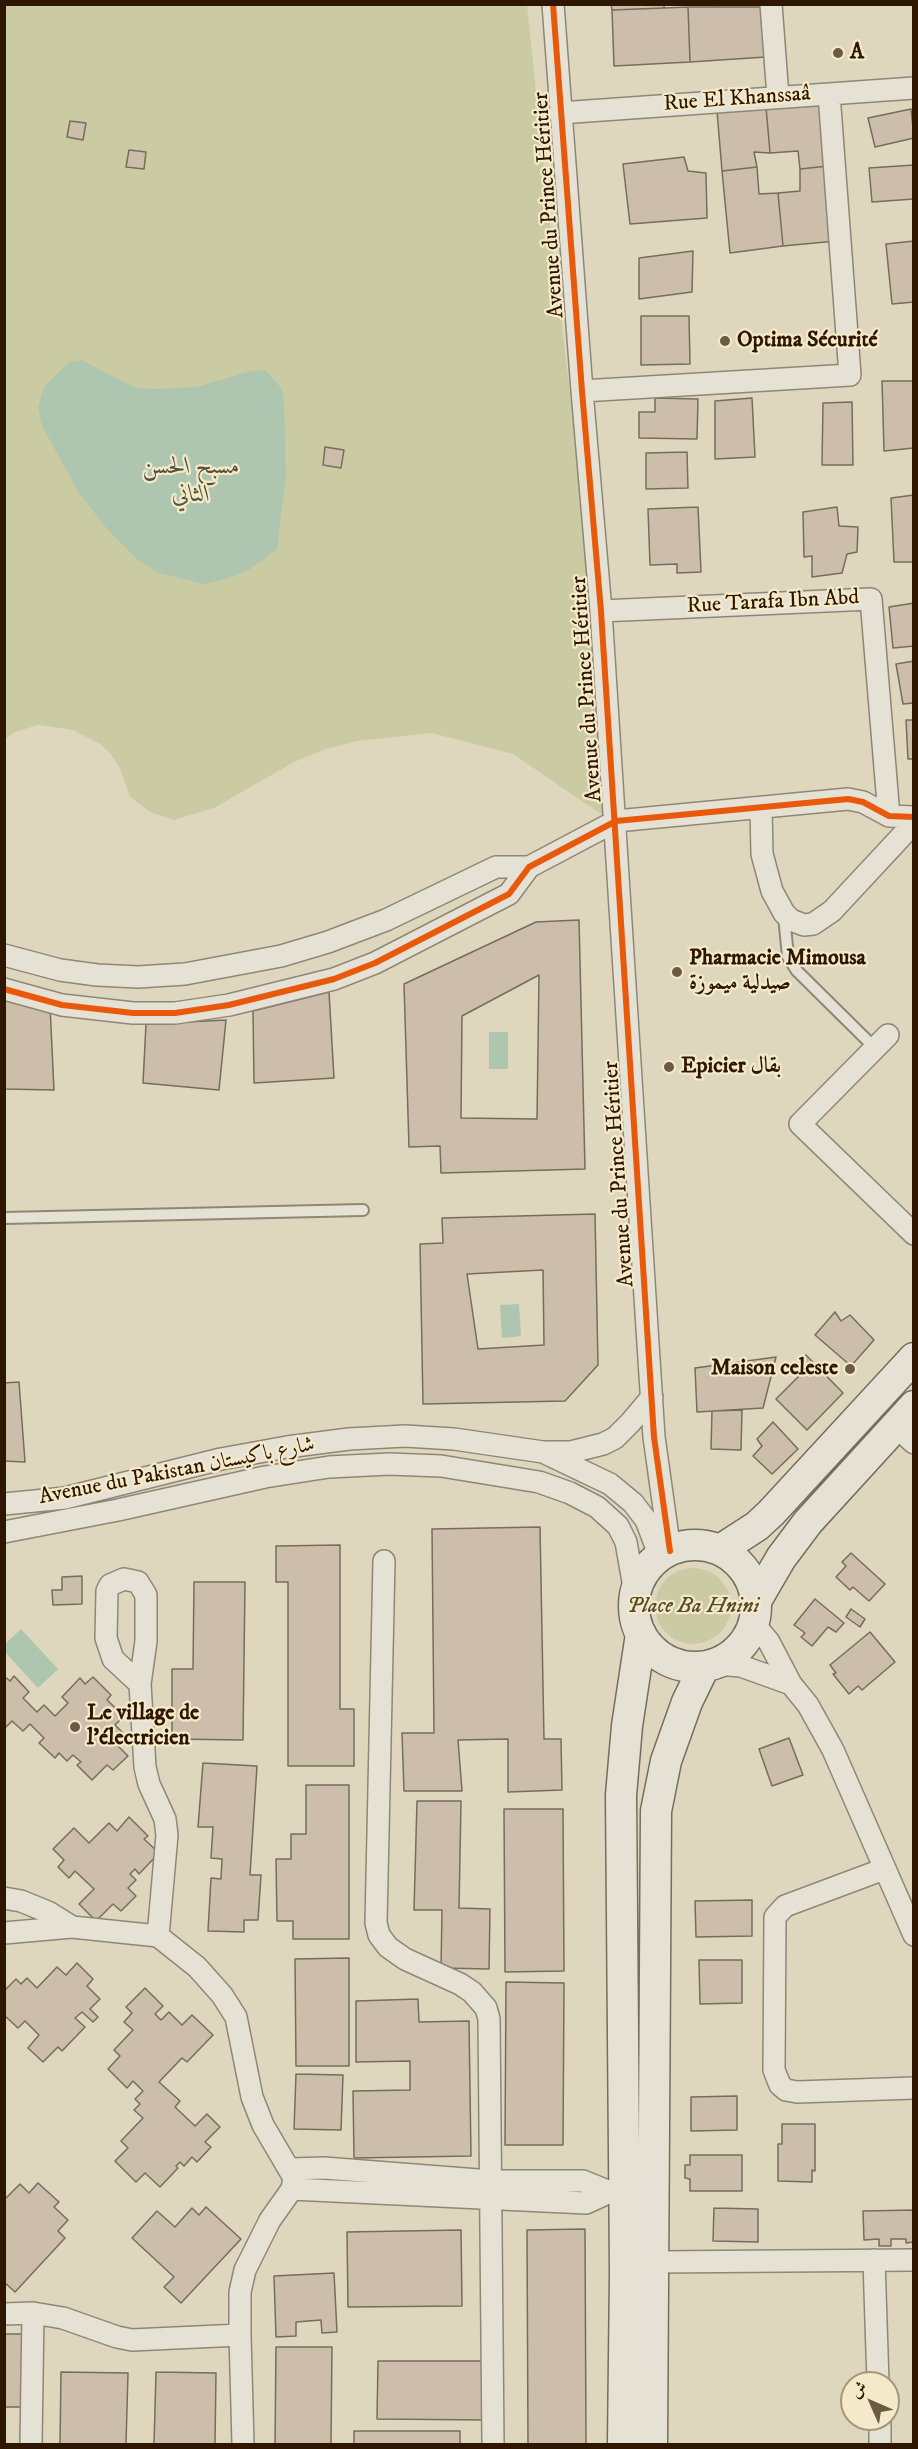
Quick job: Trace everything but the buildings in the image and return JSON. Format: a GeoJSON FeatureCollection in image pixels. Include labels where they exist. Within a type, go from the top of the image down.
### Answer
{"type":"FeatureCollection","features":[{"type":"Feature","properties":{"kind":"main road"},"geometry":{"type":"LineString","coordinates":[[720,1550],[748,1532],[771,1513],[914,1358]]}},
{"type":"Feature","properties":{"kind":"main road"},"geometry":{"type":"LineString","coordinates":[[755,1613],[752,1584],[744,1568],[720,1550],[698,1545],[665,1554],[642,1575],[636,1593],[634,1614],[641,1635],[655,1653],[669,1662],[686,1667],[709,1666],[730,1657],[739,1649],[781,1558],[808,1522],[908,1425]]}},
{"type":"Feature","properties":{"kind":"main road"},"geometry":{"type":"LineString","coordinates":[[623,2445],[617,2192],[621,1795],[627,1726],[641,1635]]}},
{"type":"Feature","properties":{"kind":"main road"},"geometry":{"type":"LineString","coordinates":[[652,2445],[655,2262],[653,2189],[656,1811],[668,1752],[687,1702],[709,1666]]}},
{"type":"Feature","properties":{"kind":"street","name":"Avenue du Prince Héritier"},"geometry":{"type":"LineString","coordinates":[[553,4],[582,391],[602,611],[652,1397],[665,1554]]}},
{"type":"Feature","properties":{"kind":"street"},"geometry":{"type":"LineString","coordinates":[[771,4],[778,97]]}},
{"type":"Feature","properties":{"kind":"street","name":"Rue El Khanssaâ"},"geometry":{"type":"LineString","coordinates":[[560,113],[914,88]]}},
{"type":"Feature","properties":{"kind":"street"},"geometry":{"type":"LineString","coordinates":[[582,391],[850,375],[829,94]]}},
{"type":"Feature","properties":{"kind":"street","name":"Rue Tarafa Ibn Abd"},"geometry":{"type":"LineString","coordinates":[[602,611],[871,599],[889,816]]}},
{"type":"Feature","properties":{"kind":"street"},"geometry":{"type":"LineString","coordinates":[[4,989],[62,1005],[133,1013],[175,1012],[229,1005],[333,978],[375,963],[509,894],[529,867],[616,821],[848,799],[863,802],[889,816],[914,817]]}},
{"type":"Feature","properties":{"kind":"street"},"geometry":{"type":"LineString","coordinates":[[761,808],[762,854],[772,891],[784,913],[798,924],[813,924],[832,911],[914,823]]}},
{"type":"Feature","properties":{"kind":"street"},"geometry":{"type":"LineString","coordinates":[[4,955],[60,969],[98,975],[138,977],[185,974],[281,956],[365,929],[440,896],[496,867],[529,867]]}},
{"type":"Feature","properties":{"kind":"street"},"geometry":{"type":"LineString","coordinates":[[365,929],[375,963]]}},
{"type":"Feature","properties":{"kind":"street"},"geometry":{"type":"LineString","coordinates":[[882,1042],[800,1124],[914,1234]]}},
{"type":"Feature","properties":{"kind":"street"},"geometry":{"type":"LineString","coordinates":[[543,1452],[571,1452],[603,1444],[615,1438],[652,1397]]}},
{"type":"Feature","properties":{"kind":"street","name":"Avenue du Pakistan شارع باكيستان"},"geometry":{"type":"LineString","coordinates":[[4,1504],[65,1498],[221,1459],[287,1447],[349,1439],[405,1436],[454,1439],[543,1452],[595,1476],[621,1492],[646,1521],[665,1554]]}},
{"type":"Feature","properties":{"kind":"street","name":"Avenue du Pakistan شارع باكيستان"},"geometry":{"type":"LineString","coordinates":[[4,1532],[118,1510],[265,1477],[329,1467],[389,1464],[441,1467],[539,1482],[570,1493],[597,1507],[618,1526],[626,1542],[636,1593]]}},
{"type":"Feature","properties":{"kind":"street"},"geometry":{"type":"LineString","coordinates":[[384,1561],[376,1923],[380,1935],[396,1954],[472,1992],[486,2008],[489,2019],[492,2445]]}},
{"type":"Feature","properties":{"kind":"street"},"geometry":{"type":"LineString","coordinates":[[755,1613],[791,1684],[808,1705],[833,1750],[914,1935]]}},
{"type":"Feature","properties":{"kind":"street"},"geometry":{"type":"LineString","coordinates":[[709,1666],[741,1666],[791,1684]]}},
{"type":"Feature","properties":{"kind":"street"},"geometry":{"type":"LineString","coordinates":[[140,1684],[145,1767],[149,1784],[165,1819],[167,1835],[158,1936]]}},
{"type":"Feature","properties":{"kind":"street"},"geometry":{"type":"LineString","coordinates":[[884,1869],[785,1906],[778,1912],[774,1926],[774,2070],[780,2085],[786,2090],[797,2092],[914,2088]]}},
{"type":"Feature","properties":{"kind":"street"},"geometry":{"type":"LineString","coordinates":[[4,1898],[21,1901],[48,1912],[72,1927]]}},
{"type":"Feature","properties":{"kind":"street"},"geometry":{"type":"LineString","coordinates":[[4,1933],[72,1927],[158,1936],[197,1967],[222,1995],[236,2017],[241,2032],[245,2073],[252,2097],[263,2125],[291,2179]]}},
{"type":"Feature","properties":{"kind":"street"},"geometry":{"type":"LineString","coordinates":[[291,2179],[491,2190],[583,2181],[617,2192],[653,2189]]}},
{"type":"Feature","properties":{"kind":"street"},"geometry":{"type":"LineString","coordinates":[[243,2445],[240,2292],[245,2270],[291,2179]]}},
{"type":"Feature","properties":{"kind":"street"},"geometry":{"type":"LineString","coordinates":[[874,2260],[878,2371]]}},
{"type":"Feature","properties":{"kind":"street"},"geometry":{"type":"LineString","coordinates":[[655,2262],[914,2260]]}},
{"type":"Feature","properties":{"kind":"street"},"geometry":{"type":"LineString","coordinates":[[4,2314],[33,2313],[75,2321],[117,2337],[132,2340],[240,2336]]}},
{"type":"Feature","properties":{"kind":"street"},"geometry":{"type":"LineString","coordinates":[[31,2445],[33,2313]]}},
{"type":"Feature","properties":{"kind":"lane"},"geometry":{"type":"LineString","coordinates":[[784,913],[788,957],[797,971],[882,1042]]}},
{"type":"Feature","properties":{"kind":"lane"},"geometry":{"type":"LineString","coordinates":[[4,1218],[363,1210]]}},
{"type":"Feature","properties":{"kind":"green space"},"geometry":{"type":"Polygon","coordinates":[[[5,5],[527,5],[552,244],[588,542],[608,819],[513,754],[432,733],[357,741],[326,749],[294,762],[214,808],[174,820],[150,812],[130,797],[120,768],[110,753],[100,744],[73,730],[38,725],[15,732],[5,739],[5,5]]]}},
{"type":"Feature","properties":{"kind":"green space","name":"Place Ba Hnini"},"geometry":{"type":"Polygon","coordinates":[[[693,1568],[707,1571],[720,1579],[728,1592],[731,1606],[728,1620],[720,1633],[707,1641],[693,1644],[679,1641],[666,1633],[658,1620],[655,1606],[658,1592],[666,1579],[679,1571],[693,1568]]]}},
{"type":"Feature","properties":{"kind":"water","name":"مسبح الحسن الثاني"},"geometry":{"type":"Polygon","coordinates":[[[82,360],[125,383],[138,388],[155,389],[196,387],[252,371],[265,370],[282,389],[284,401],[286,475],[277,549],[250,569],[226,579],[204,584],[159,573],[138,560],[107,529],[78,491],[42,426],[38,407],[44,387],[69,362],[82,360]]]}},
{"type":"Feature","properties":{"kind":"water"},"geometry":{"type":"Polygon","coordinates":[[[489,1032],[508,1032],[508,1069],[489,1069],[489,1032]]]}},
{"type":"Feature","properties":{"kind":"water"},"geometry":{"type":"Polygon","coordinates":[[[519,1304],[521,1336],[502,1338],[500,1305],[519,1304]]]}},
{"type":"Feature","properties":{"kind":"water"},"geometry":{"type":"Polygon","coordinates":[[[21,1629],[58,1669],[38,1688],[5,1652],[5,1644],[21,1629]]]}},
{"type":"Feature","properties":{"kind":"cycle path"},"geometry":{"type":"LineString","coordinates":[[553,4],[601,611],[654,1437],[670,1551]]}},
{"type":"Feature","properties":{"kind":"cycle path"},"geometry":{"type":"LineString","coordinates":[[4,989],[62,1005],[133,1013],[175,1013],[229,1005],[334,979],[375,963],[509,894],[529,867],[616,821],[848,799],[863,802],[889,816],[914,817]]}},
{"type":"Feature","properties":{"kind":"place","name":"A"},"geometry":{"type":"Point","coordinates":[838,53]}},
{"type":"Feature","properties":{"kind":"place","name":"Optima Sécurité"},"geometry":{"type":"Point","coordinates":[725,341]}},
{"type":"Feature","properties":{"kind":"place","name":"Pharmacie Mimousa صيدلية ميموزة"},"geometry":{"type":"Point","coordinates":[677,972]}},
{"type":"Feature","properties":{"kind":"place","name":"Epicier بقال"},"geometry":{"type":"Point","coordinates":[669,1067]}},
{"type":"Feature","properties":{"kind":"place","name":"Maison celeste"},"geometry":{"type":"Point","coordinates":[850,1369]}},
{"type":"Feature","properties":{"kind":"place","name":"Le village de l'électricien"},"geometry":{"type":"Point","coordinates":[75,1727]}}]}
